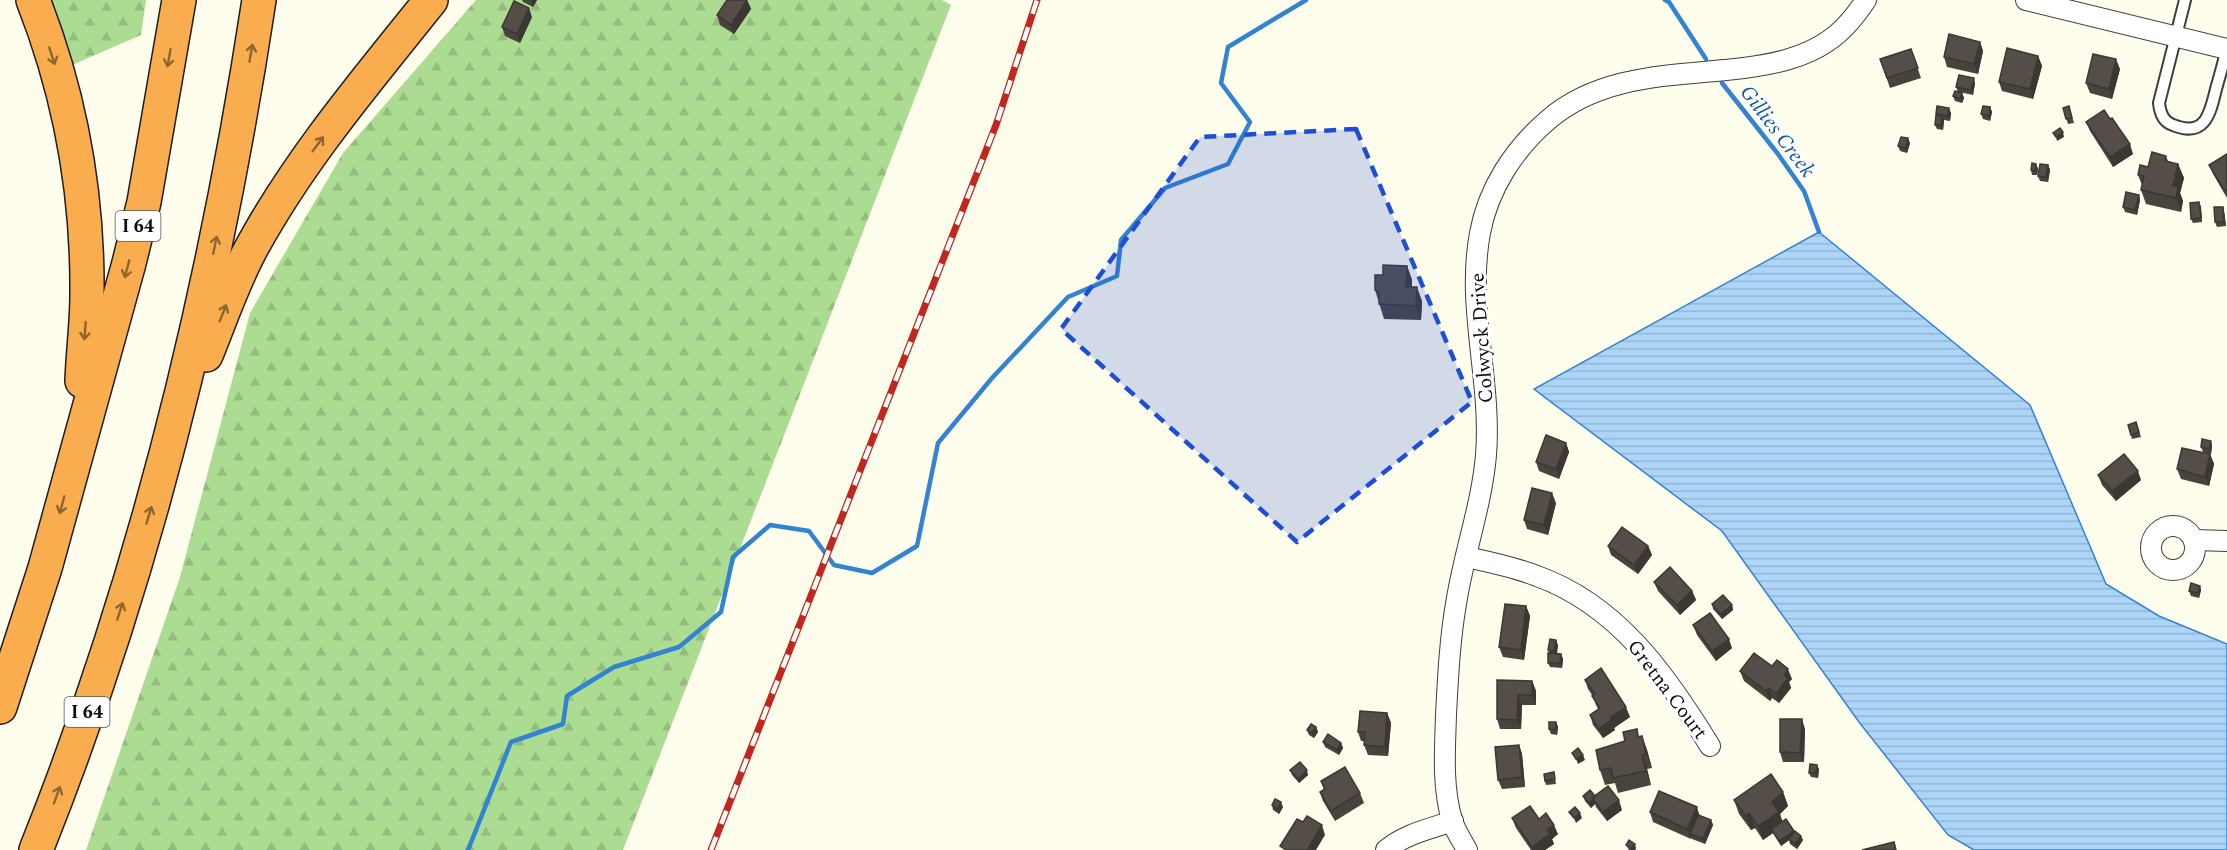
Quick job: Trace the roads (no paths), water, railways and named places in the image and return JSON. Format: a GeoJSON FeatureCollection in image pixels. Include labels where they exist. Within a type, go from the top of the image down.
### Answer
{"type":"FeatureCollection","features":[{"type":"Feature","properties":{"kind":"highway"},"geometry":{"type":"LineString","coordinates":[[33,0],[56,69],[71,128],[84,209],[87,297],[78,449]]}},
{"type":"Feature","properties":{"kind":"highway","name":"I 64"},"geometry":{"type":"LineString","coordinates":[[0,707],[45,568],[144,202],[179,0]]}},
{"type":"Feature","properties":{"kind":"highway","name":"I 64"},"geometry":{"type":"LineString","coordinates":[[36,850],[93,695],[170,445],[223,205],[259,0]]}},
{"type":"Feature","properties":{"kind":"highway"},"geometry":{"type":"LineString","coordinates":[[170,445],[253,244],[310,154],[431,0]]}},
{"type":"Feature","properties":{"kind":"street","name":"Colwyck Drive"},"geometry":{"type":"LineString","coordinates":[[1467,850],[1453,821],[1444,760],[1452,632],[1483,476],[1486,432],[1475,300],[1475,265],[1480,231],[1497,183],[1530,136],[1550,118],[1577,100],[1634,80],[1770,64],[1806,54],[1829,41],[1847,25],[1866,0]]}},
{"type":"Feature","properties":{"kind":"street"},"geometry":{"type":"LineString","coordinates":[[2026,0],[2227,49]]}},
{"type":"Feature","properties":{"kind":"street"},"geometry":{"type":"LineString","coordinates":[[2195,540],[2227,541]]}},
{"type":"Feature","properties":{"kind":"street","name":"Gretna Court"},"geometry":{"type":"LineString","coordinates":[[1466,557],[1539,576],[1568,590],[1610,617],[1649,657],[1686,707],[1710,746]]}},
{"type":"Feature","properties":{"kind":"street"},"geometry":{"type":"LineString","coordinates":[[1386,850],[1413,833],[1453,821]]}},
{"type":"Feature","properties":{"kind":"lane"},"geometry":{"type":"LineString","coordinates":[[2185,0],[2174,36],[2159,103],[2160,114],[2169,124],[2186,129],[2200,126],[2209,117],[2227,49]]}},
{"type":"Feature","properties":{"kind":"water"},"geometry":{"type":"Polygon","coordinates":[[[1819,232],[2030,405],[2106,584],[2159,616],[2227,644],[2227,850],[1974,850],[1948,835],[1859,722],[1722,531],[1534,389],[1819,232]]]}},
{"type":"Feature","properties":{"kind":"waterway"},"geometry":{"type":"LineString","coordinates":[[468,850],[511,742],[563,724],[567,696],[614,667],[679,647],[721,612],[733,557],[770,525],[809,531],[834,565],[872,573],[917,546],[938,443],[992,378],[1068,297],[1117,276],[1121,240],[1165,188],[1228,164],[1250,122],[1221,83],[1228,47],[1306,0]]}},
{"type":"Feature","properties":{"kind":"waterway","name":"Gillies Creek"},"geometry":{"type":"LineString","coordinates":[[1665,0],[1669,2],[1706,59]]}},
{"type":"Feature","properties":{"kind":"waterway","name":"Gillies Creek"},"geometry":{"type":"LineString","coordinates":[[1722,83],[1804,191],[1819,232]]}},
{"type":"Feature","properties":{"kind":"railway"},"geometry":{"type":"LineString","coordinates":[[711,850],[996,125],[1037,0]]}}]}
